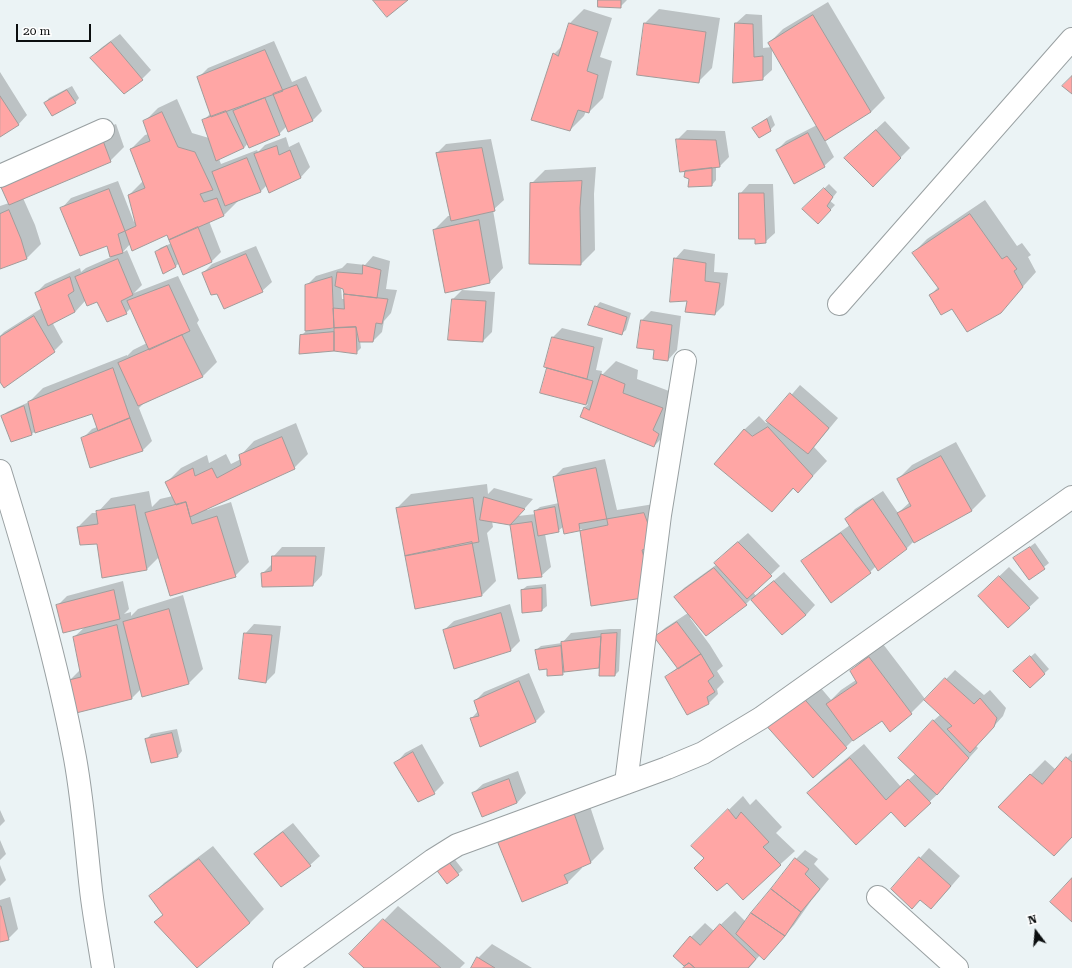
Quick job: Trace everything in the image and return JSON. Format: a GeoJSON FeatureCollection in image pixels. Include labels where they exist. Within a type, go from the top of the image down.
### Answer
{"type":"FeatureCollection","features":[{"type":"Feature","properties":{"kind":"street"},"geometry":{"type":"LineString","coordinates":[[839,304],[1072,39]]}},
{"type":"Feature","properties":{"kind":"street"},"geometry":{"type":"LineString","coordinates":[[0,176],[103,130]]}},
{"type":"Feature","properties":{"kind":"street"},"geometry":{"type":"LineString","coordinates":[[626,783],[660,515],[685,361]]}},
{"type":"Feature","properties":{"kind":"street"},"geometry":{"type":"LineString","coordinates":[[0,471],[23,548],[61,690],[75,758],[83,810],[91,890],[103,968]]}},
{"type":"Feature","properties":{"kind":"street"},"geometry":{"type":"LineString","coordinates":[[284,968],[433,860],[457,845],[667,768],[703,753],[761,718],[1072,497]]}},
{"type":"Feature","properties":{"kind":"street"},"geometry":{"type":"LineString","coordinates":[[878,897],[957,968]]}},
{"type":"Feature","properties":{"kind":"building"},"geometry":{"type":"Polygon","coordinates":[[[373,0],[408,0],[387,17],[373,0]]]}},
{"type":"Feature","properties":{"kind":"building"},"geometry":{"type":"Polygon","coordinates":[[[598,0],[621,0],[621,8],[598,7],[598,0]]]}},
{"type":"Feature","properties":{"kind":"building"},"geometry":{"type":"Polygon","coordinates":[[[813,15],[871,112],[825,141],[768,43],[813,15]]]}},
{"type":"Feature","properties":{"kind":"building"},"geometry":{"type":"Polygon","coordinates":[[[569,23],[598,32],[587,71],[598,75],[589,113],[578,110],[570,131],[531,120],[553,53],[558,56],[569,23]]]}},
{"type":"Feature","properties":{"kind":"building"},"geometry":{"type":"Polygon","coordinates":[[[644,23],[706,32],[699,83],[637,75],[644,23]]]}},
{"type":"Feature","properties":{"kind":"building"},"geometry":{"type":"Polygon","coordinates":[[[735,23],[753,24],[754,57],[763,56],[763,80],[733,83],[735,23]]]}},
{"type":"Feature","properties":{"kind":"building"},"geometry":{"type":"Polygon","coordinates":[[[111,42],[143,80],[124,94],[90,58],[111,42]]]}},
{"type":"Feature","properties":{"kind":"building"},"geometry":{"type":"Polygon","coordinates":[[[265,50],[283,91],[211,117],[197,77],[265,50]]]}},
{"type":"Feature","properties":{"kind":"building"},"geometry":{"type":"Polygon","coordinates":[[[1072,76],[1072,94],[1062,86],[1072,76]]]}},
{"type":"Feature","properties":{"kind":"building"},"geometry":{"type":"Polygon","coordinates":[[[297,85],[313,121],[288,132],[273,94],[297,85]]]}},
{"type":"Feature","properties":{"kind":"building"},"geometry":{"type":"Polygon","coordinates":[[[67,90],[76,103],[52,116],[44,103],[67,90]]]}},
{"type":"Feature","properties":{"kind":"building"},"geometry":{"type":"Polygon","coordinates":[[[0,96],[19,125],[0,137],[0,96]]]}},
{"type":"Feature","properties":{"kind":"building"},"geometry":{"type":"Polygon","coordinates":[[[265,98],[280,135],[249,148],[233,111],[265,98]]]}},
{"type":"Feature","properties":{"kind":"building"},"geometry":{"type":"Polygon","coordinates":[[[226,111],[244,148],[216,161],[202,120],[226,111]]]}},
{"type":"Feature","properties":{"kind":"building"},"geometry":{"type":"Polygon","coordinates":[[[162,112],[178,147],[195,152],[213,190],[200,194],[204,202],[217,198],[224,216],[169,240],[167,235],[132,251],[125,231],[136,226],[128,195],[145,188],[130,149],[150,141],[143,121],[162,112]]]}},
{"type":"Feature","properties":{"kind":"building"},"geometry":{"type":"Polygon","coordinates":[[[767,119],[771,131],[759,138],[752,128],[767,119]]]}},
{"type":"Feature","properties":{"kind":"building"},"geometry":{"type":"Polygon","coordinates":[[[876,130],[901,158],[873,187],[844,158],[876,130]]]}},
{"type":"Feature","properties":{"kind":"building"},"geometry":{"type":"Polygon","coordinates":[[[808,133],[825,167],[794,184],[776,150],[808,133]]]}},
{"type":"Feature","properties":{"kind":"building"},"geometry":{"type":"Polygon","coordinates":[[[102,138],[111,162],[9,205],[0,185],[102,138]]]}},
{"type":"Feature","properties":{"kind":"building"},"geometry":{"type":"Polygon","coordinates":[[[676,139],[716,140],[720,167],[680,172],[676,139]]]}},
{"type":"Feature","properties":{"kind":"building"},"geometry":{"type":"Polygon","coordinates":[[[277,146],[279,155],[290,150],[301,178],[269,193],[254,154],[277,146]]]}},
{"type":"Feature","properties":{"kind":"building"},"geometry":{"type":"Polygon","coordinates":[[[482,148],[495,211],[451,221],[436,153],[482,148]]]}},
{"type":"Feature","properties":{"kind":"building"},"geometry":{"type":"Polygon","coordinates":[[[247,158],[261,192],[225,206],[212,172],[247,158]]]}},
{"type":"Feature","properties":{"kind":"building"},"geometry":{"type":"Polygon","coordinates":[[[712,168],[712,186],[688,187],[689,179],[684,177],[685,171],[712,168]]]}},
{"type":"Feature","properties":{"kind":"building"},"geometry":{"type":"Polygon","coordinates":[[[582,181],[580,208],[581,265],[529,264],[530,183],[582,181]]]}},
{"type":"Feature","properties":{"kind":"building"},"geometry":{"type":"Polygon","coordinates":[[[824,188],[833,197],[827,206],[831,210],[818,224],[802,209],[824,188]]]}},
{"type":"Feature","properties":{"kind":"building"},"geometry":{"type":"Polygon","coordinates":[[[109,189],[125,231],[118,234],[123,253],[110,257],[107,246],[80,256],[60,208],[109,189]]]}},
{"type":"Feature","properties":{"kind":"building"},"geometry":{"type":"Polygon","coordinates":[[[739,193],[764,193],[766,243],[755,244],[755,239],[739,239],[739,193]]]}},
{"type":"Feature","properties":{"kind":"building"},"geometry":{"type":"Polygon","coordinates":[[[9,210],[21,239],[27,259],[0,269],[0,214],[9,210]]]}},
{"type":"Feature","properties":{"kind":"building"},"geometry":{"type":"Polygon","coordinates":[[[970,214],[1002,259],[1007,256],[1017,269],[1014,271],[1023,287],[1001,313],[967,332],[952,309],[941,315],[929,295],[939,289],[912,253],[970,214]]]}},
{"type":"Feature","properties":{"kind":"building"},"geometry":{"type":"Polygon","coordinates":[[[479,220],[490,283],[445,293],[433,230],[479,220]]]}},
{"type":"Feature","properties":{"kind":"building"},"geometry":{"type":"Polygon","coordinates":[[[198,227],[212,262],[183,275],[169,240],[198,227]]]}},
{"type":"Feature","properties":{"kind":"building"},"geometry":{"type":"Polygon","coordinates":[[[167,246],[176,267],[163,274],[155,252],[167,246]]]}},
{"type":"Feature","properties":{"kind":"building"},"geometry":{"type":"Polygon","coordinates":[[[246,254],[263,292],[224,309],[217,294],[211,295],[202,273],[246,254]]]}},
{"type":"Feature","properties":{"kind":"building"},"geometry":{"type":"Polygon","coordinates":[[[674,258],[706,263],[705,281],[720,283],[715,315],[685,312],[687,301],[670,302],[674,258]]]}},
{"type":"Feature","properties":{"kind":"building"},"geometry":{"type":"Polygon","coordinates":[[[118,259],[133,295],[121,301],[127,314],[107,322],[97,302],[87,306],[75,277],[118,259]]]}},
{"type":"Feature","properties":{"kind":"building"},"geometry":{"type":"Polygon","coordinates":[[[363,265],[381,270],[377,298],[344,294],[343,289],[335,286],[337,272],[362,274],[363,265]]]}},
{"type":"Feature","properties":{"kind":"building"},"geometry":{"type":"Polygon","coordinates":[[[70,277],[74,291],[68,295],[75,312],[48,326],[35,293],[70,277]]]}},
{"type":"Feature","properties":{"kind":"building"},"geometry":{"type":"Polygon","coordinates":[[[332,277],[334,328],[305,331],[305,285],[332,277]]]}},
{"type":"Feature","properties":{"kind":"building"},"geometry":{"type":"Polygon","coordinates":[[[169,285],[190,331],[149,350],[127,301],[169,285]]]}},
{"type":"Feature","properties":{"kind":"building"},"geometry":{"type":"Polygon","coordinates":[[[344,294],[388,299],[382,324],[376,323],[373,342],[359,342],[356,327],[334,328],[333,308],[344,309],[344,294]]]}},
{"type":"Feature","properties":{"kind":"building"},"geometry":{"type":"Polygon","coordinates":[[[452,299],[486,301],[483,342],[448,340],[452,299]]]}},
{"type":"Feature","properties":{"kind":"building"},"geometry":{"type":"Polygon","coordinates":[[[595,306],[627,317],[622,335],[588,325],[595,306]]]}},
{"type":"Feature","properties":{"kind":"building"},"geometry":{"type":"Polygon","coordinates":[[[34,316],[55,352],[4,388],[0,382],[0,337],[34,316]]]}},
{"type":"Feature","properties":{"kind":"building"},"geometry":{"type":"Polygon","coordinates":[[[641,320],[672,325],[668,361],[653,359],[654,350],[637,348],[641,320]]]}},
{"type":"Feature","properties":{"kind":"building"},"geometry":{"type":"Polygon","coordinates":[[[356,327],[357,354],[334,351],[334,328],[356,327]]]}},
{"type":"Feature","properties":{"kind":"building"},"geometry":{"type":"Polygon","coordinates":[[[334,332],[334,351],[299,354],[300,335],[334,332]]]}},
{"type":"Feature","properties":{"kind":"building"},"geometry":{"type":"Polygon","coordinates":[[[182,335],[203,377],[138,406],[118,363],[182,335]]]}},
{"type":"Feature","properties":{"kind":"building"},"geometry":{"type":"Polygon","coordinates":[[[552,337],[594,347],[587,379],[544,367],[552,337]]]}},
{"type":"Feature","properties":{"kind":"building"},"geometry":{"type":"Polygon","coordinates":[[[113,368],[130,418],[98,431],[92,414],[35,433],[28,402],[113,368]]]}},
{"type":"Feature","properties":{"kind":"building"},"geometry":{"type":"Polygon","coordinates":[[[547,368],[593,381],[586,405],[540,393],[547,368]]]}},
{"type":"Feature","properties":{"kind":"building"},"geometry":{"type":"Polygon","coordinates":[[[601,374],[625,384],[623,393],[663,408],[653,430],[659,434],[654,447],[580,417],[584,407],[589,410],[601,374]]]}},
{"type":"Feature","properties":{"kind":"building"},"geometry":{"type":"Polygon","coordinates":[[[790,393],[829,428],[808,454],[766,421],[790,393]]]}},
{"type":"Feature","properties":{"kind":"building"},"geometry":{"type":"Polygon","coordinates":[[[24,406],[32,435],[11,442],[1,416],[24,406]]]}},
{"type":"Feature","properties":{"kind":"building"},"geometry":{"type":"Polygon","coordinates":[[[130,418],[143,451],[90,468],[81,438],[130,418]]]}},
{"type":"Feature","properties":{"kind":"building"},"geometry":{"type":"Polygon","coordinates":[[[768,427],[813,476],[798,493],[793,488],[772,512],[714,464],[744,429],[752,436],[768,427]]]}},
{"type":"Feature","properties":{"kind":"building"},"geometry":{"type":"Polygon","coordinates":[[[282,437],[295,469],[190,517],[186,502],[176,505],[165,482],[193,468],[195,476],[212,468],[217,478],[241,465],[239,455],[282,437]]]}},
{"type":"Feature","properties":{"kind":"building"},"geometry":{"type":"Polygon","coordinates":[[[941,456],[972,511],[914,543],[897,513],[911,506],[897,479],[941,456]]]}},
{"type":"Feature","properties":{"kind":"building"},"geometry":{"type":"Polygon","coordinates":[[[596,468],[608,525],[564,534],[553,477],[596,468]]]}},
{"type":"Feature","properties":{"kind":"building"},"geometry":{"type":"Polygon","coordinates":[[[484,497],[525,509],[510,525],[480,520],[484,497]]]}},
{"type":"Feature","properties":{"kind":"building"},"geometry":{"type":"Polygon","coordinates":[[[473,498],[479,542],[405,556],[396,508],[473,498]]]}},
{"type":"Feature","properties":{"kind":"building"},"geometry":{"type":"Polygon","coordinates":[[[873,499],[907,549],[878,571],[845,519],[873,499]]]}},
{"type":"Feature","properties":{"kind":"building"},"geometry":{"type":"Polygon","coordinates":[[[186,502],[192,524],[217,516],[236,577],[170,596],[145,513],[186,502]]]}},
{"type":"Feature","properties":{"kind":"building"},"geometry":{"type":"Polygon","coordinates":[[[135,505],[147,570],[102,578],[97,544],[80,545],[77,527],[98,524],[96,511],[135,505]]]}},
{"type":"Feature","properties":{"kind":"building"},"geometry":{"type":"Polygon","coordinates":[[[555,507],[559,532],[538,536],[534,511],[555,507]]]}},
{"type":"Feature","properties":{"kind":"building"},"geometry":{"type":"Polygon","coordinates":[[[644,513],[656,545],[642,550],[647,569],[649,597],[591,606],[579,524],[644,513]]]}},
{"type":"Feature","properties":{"kind":"building"},"geometry":{"type":"Polygon","coordinates":[[[532,522],[542,577],[518,579],[510,525],[532,522]]]}},
{"type":"Feature","properties":{"kind":"building"},"geometry":{"type":"Polygon","coordinates":[[[841,533],[871,573],[831,603],[801,561],[841,533]]]}},
{"type":"Feature","properties":{"kind":"building"},"geometry":{"type":"Polygon","coordinates":[[[472,542],[482,596],[415,609],[405,556],[472,542]]]}},
{"type":"Feature","properties":{"kind":"building"},"geometry":{"type":"Polygon","coordinates":[[[738,542],[772,576],[747,599],[714,563],[738,542]]]}},
{"type":"Feature","properties":{"kind":"building"},"geometry":{"type":"Polygon","coordinates":[[[1030,547],[1045,569],[1029,580],[1013,558],[1030,547]]]}},
{"type":"Feature","properties":{"kind":"building"},"geometry":{"type":"Polygon","coordinates":[[[272,556],[316,556],[313,586],[262,587],[261,573],[271,571],[272,556]]]}},
{"type":"Feature","properties":{"kind":"building"},"geometry":{"type":"Polygon","coordinates":[[[714,568],[747,605],[706,636],[674,597],[714,568]]]}},
{"type":"Feature","properties":{"kind":"building"},"geometry":{"type":"Polygon","coordinates":[[[999,576],[1030,608],[1008,628],[978,596],[999,576]]]}},
{"type":"Feature","properties":{"kind":"building"},"geometry":{"type":"Polygon","coordinates":[[[774,581],[806,615],[782,635],[751,600],[774,581]]]}},
{"type":"Feature","properties":{"kind":"building"},"geometry":{"type":"Polygon","coordinates":[[[542,588],[542,611],[522,613],[521,590],[542,588]]]}},
{"type":"Feature","properties":{"kind":"building"},"geometry":{"type":"Polygon","coordinates":[[[114,590],[120,619],[63,633],[56,605],[114,590]]]}},
{"type":"Feature","properties":{"kind":"building"},"geometry":{"type":"Polygon","coordinates":[[[169,609],[189,684],[142,697],[123,622],[169,609]]]}},
{"type":"Feature","properties":{"kind":"building"},"geometry":{"type":"Polygon","coordinates":[[[501,613],[511,651],[454,669],[443,630],[501,613]]]}},
{"type":"Feature","properties":{"kind":"building"},"geometry":{"type":"Polygon","coordinates":[[[677,622],[701,654],[678,669],[654,637],[677,622]]]}},
{"type":"Feature","properties":{"kind":"building"},"geometry":{"type":"Polygon","coordinates":[[[117,625],[132,699],[76,713],[69,680],[81,677],[73,637],[117,625]]]}},
{"type":"Feature","properties":{"kind":"building"},"geometry":{"type":"Polygon","coordinates":[[[244,633],[272,635],[266,683],[239,679],[244,633]]]}},
{"type":"Feature","properties":{"kind":"building"},"geometry":{"type":"Polygon","coordinates":[[[617,633],[615,676],[599,676],[601,634],[617,633]]]}},
{"type":"Feature","properties":{"kind":"building"},"geometry":{"type":"Polygon","coordinates":[[[601,637],[599,668],[564,672],[561,642],[601,637]]]}},
{"type":"Feature","properties":{"kind":"building"},"geometry":{"type":"Polygon","coordinates":[[[561,646],[563,675],[547,676],[547,669],[539,670],[535,650],[561,646]]]}},
{"type":"Feature","properties":{"kind":"building"},"geometry":{"type":"Polygon","coordinates":[[[701,654],[714,676],[708,681],[715,692],[707,697],[709,704],[687,715],[665,677],[701,654]]]}},
{"type":"Feature","properties":{"kind":"building"},"geometry":{"type":"Polygon","coordinates":[[[1030,656],[1045,674],[1030,688],[1013,671],[1030,656]]]}},
{"type":"Feature","properties":{"kind":"building"},"geometry":{"type":"Polygon","coordinates":[[[869,657],[912,714],[890,732],[882,721],[853,741],[826,704],[857,683],[850,671],[869,657]]]}},
{"type":"Feature","properties":{"kind":"building"},"geometry":{"type":"Polygon","coordinates":[[[945,678],[974,704],[980,698],[997,718],[994,727],[970,753],[947,729],[952,726],[924,700],[945,678]]]}},
{"type":"Feature","properties":{"kind":"building"},"geometry":{"type":"Polygon","coordinates":[[[519,681],[536,722],[480,747],[470,718],[479,716],[474,701],[519,681]]]}},
{"type":"Feature","properties":{"kind":"building"},"geometry":{"type":"Polygon","coordinates":[[[800,694],[847,748],[813,778],[763,722],[800,694]]]}},
{"type":"Feature","properties":{"kind":"building"},"geometry":{"type":"Polygon","coordinates":[[[933,720],[969,758],[937,795],[898,758],[933,720]]]}},
{"type":"Feature","properties":{"kind":"building"},"geometry":{"type":"Polygon","coordinates":[[[172,733],[178,757],[151,763],[145,739],[172,733]]]}},
{"type":"Feature","properties":{"kind":"building"},"geometry":{"type":"Polygon","coordinates":[[[413,752],[435,794],[418,802],[394,763],[413,752]]]}},
{"type":"Feature","properties":{"kind":"building"},"geometry":{"type":"Polygon","coordinates":[[[1066,757],[1072,762],[1072,837],[1054,856],[998,807],[1030,774],[1042,784],[1066,757]]]}},
{"type":"Feature","properties":{"kind":"building"},"geometry":{"type":"Polygon","coordinates":[[[850,758],[886,800],[908,779],[931,803],[905,827],[891,812],[856,845],[807,793],[850,758]]]}},
{"type":"Feature","properties":{"kind":"building"},"geometry":{"type":"Polygon","coordinates":[[[509,779],[517,803],[482,817],[472,793],[509,779]]]}},
{"type":"Feature","properties":{"kind":"building"},"geometry":{"type":"Polygon","coordinates":[[[728,809],[736,819],[741,812],[769,842],[763,847],[781,865],[743,900],[727,883],[717,891],[694,868],[704,858],[691,846],[728,809]]]}},
{"type":"Feature","properties":{"kind":"building"},"geometry":{"type":"Polygon","coordinates":[[[574,813],[591,863],[564,875],[568,883],[522,902],[498,843],[574,813]]]}},
{"type":"Feature","properties":{"kind":"building"},"geometry":{"type":"Polygon","coordinates":[[[283,832],[311,866],[281,887],[254,854],[283,832]]]}},
{"type":"Feature","properties":{"kind":"building"},"geometry":{"type":"Polygon","coordinates":[[[444,856],[459,875],[447,884],[432,864],[444,856]]]}},
{"type":"Feature","properties":{"kind":"building"},"geometry":{"type":"Polygon","coordinates":[[[919,857],[951,886],[931,909],[920,900],[912,909],[891,889],[919,857]]]}},
{"type":"Feature","properties":{"kind":"building"},"geometry":{"type":"Polygon","coordinates":[[[795,858],[809,869],[805,874],[820,889],[801,912],[771,889],[795,858]]]}},
{"type":"Feature","properties":{"kind":"building"},"geometry":{"type":"Polygon","coordinates":[[[199,859],[250,923],[197,968],[154,922],[163,915],[149,896],[199,859]]]}},
{"type":"Feature","properties":{"kind":"building"},"geometry":{"type":"Polygon","coordinates":[[[1072,878],[1072,922],[1050,902],[1072,878]]]}},
{"type":"Feature","properties":{"kind":"building"},"geometry":{"type":"Polygon","coordinates":[[[771,889],[801,912],[785,936],[751,913],[771,889]]]}},
{"type":"Feature","properties":{"kind":"building"},"geometry":{"type":"Polygon","coordinates":[[[0,906],[9,940],[0,942],[0,906]]]}},
{"type":"Feature","properties":{"kind":"building"},"geometry":{"type":"Polygon","coordinates":[[[751,913],[785,936],[764,960],[736,934],[751,913]]]}},
{"type":"Feature","properties":{"kind":"building"},"geometry":{"type":"Polygon","coordinates":[[[383,919],[441,968],[364,968],[349,954],[383,919]]]}},
{"type":"Feature","properties":{"kind":"building"},"geometry":{"type":"Polygon","coordinates":[[[720,924],[756,959],[748,968],[695,968],[689,963],[684,966],[673,956],[690,936],[700,945],[720,924]]]}},
{"type":"Feature","properties":{"kind":"building"},"geometry":{"type":"Polygon","coordinates":[[[477,957],[495,968],[471,968],[477,957]]]}},
{"type":"Feature","properties":{"kind":"building"},"geometry":{"type":"Polygon","coordinates":[[[689,963],[695,968],[683,968],[689,963]]]}}]}
